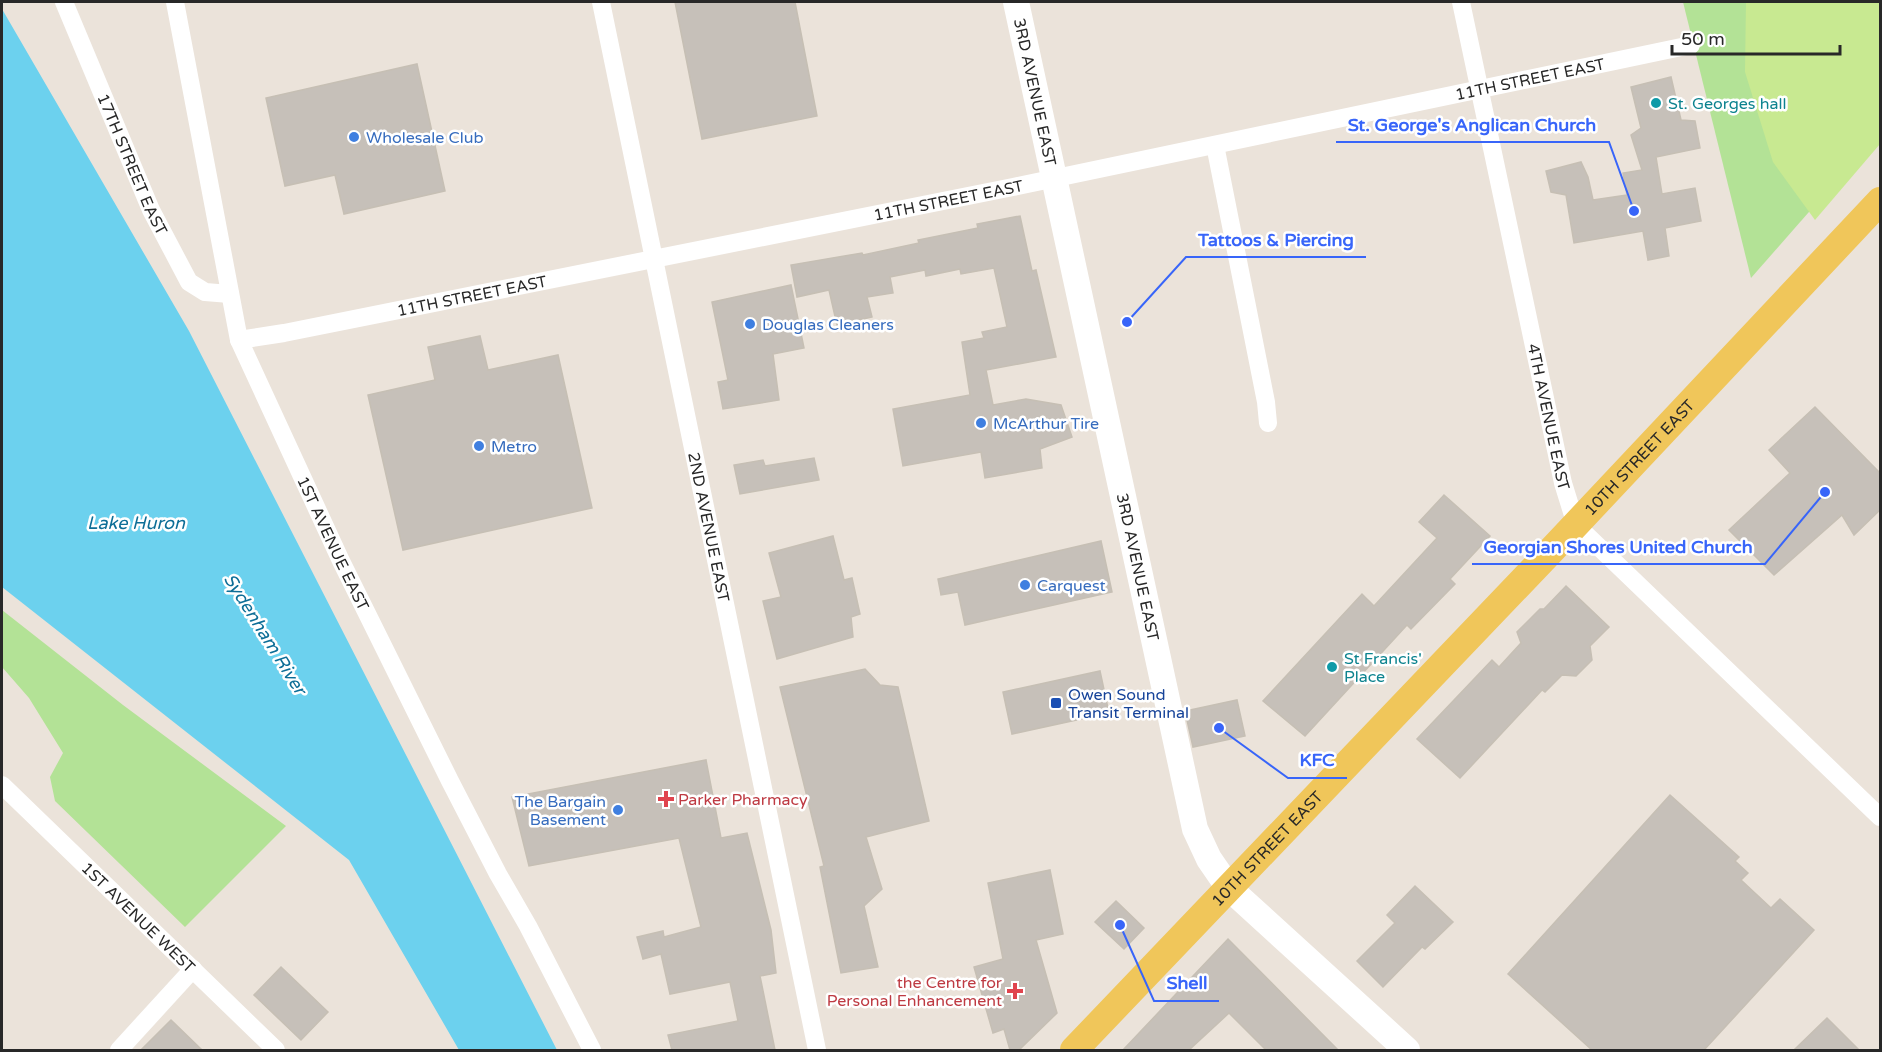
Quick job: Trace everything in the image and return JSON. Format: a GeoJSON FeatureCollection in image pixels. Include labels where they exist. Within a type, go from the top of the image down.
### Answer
{"type":"FeatureCollection","features":[{"type":"Feature","properties":{"kind":"main road","name":"3RD AVENUE EAST"},"geometry":{"type":"LineString","coordinates":[[1016,2],[1195,829],[1209,859],[1229,888],[1407,1050]]}},
{"type":"Feature","properties":{"kind":"main road","name":"10TH STREET EAST"},"geometry":{"type":"LineString","coordinates":[[1074,1050],[1576,525],[1881,201]]}},
{"type":"Feature","properties":{"kind":"street","name":"17TH STREET EAST"},"geometry":{"type":"LineString","coordinates":[[64,2],[151,210],[189,282],[205,292],[230,294]]}},
{"type":"Feature","properties":{"kind":"street","name":"1ST AVENUE EAST"},"geometry":{"type":"LineString","coordinates":[[174,2],[239,340],[341,561],[445,771],[592,1050]]}},
{"type":"Feature","properties":{"kind":"street","name":"2ND AVENUE EAST"},"geometry":{"type":"LineString","coordinates":[[601,2],[817,1050]]}},
{"type":"Feature","properties":{"kind":"street","name":"4TH AVENUE EAST"},"geometry":{"type":"LineString","coordinates":[[1461,2],[1563,483],[1576,525],[1881,818]]}},
{"type":"Feature","properties":{"kind":"street","name":"11TH STREET EAST"},"geometry":{"type":"LineString","coordinates":[[239,340],[1054,178],[1690,45]]}},
{"type":"Feature","properties":{"kind":"street"},"geometry":{"type":"LineString","coordinates":[[1215,145],[1266,402],[1268,423]]}},
{"type":"Feature","properties":{"kind":"street","name":"1ST AVENUE WEST"},"geometry":{"type":"LineString","coordinates":[[2,785],[276,1050]]}},
{"type":"Feature","properties":{"kind":"street"},"geometry":{"type":"LineString","coordinates":[[118,1050],[193,969]]}},
{"type":"Feature","properties":{"kind":"green space"},"geometry":{"type":"Polygon","coordinates":[[[1683,2],[1880,2],[1880,131],[1751,278],[1683,2]]]}},
{"type":"Feature","properties":{"kind":"green space"},"geometry":{"type":"Polygon","coordinates":[[[1746,2],[1880,2],[1880,144],[1815,220],[1773,162],[1745,72],[1746,2]]]}},
{"type":"Feature","properties":{"kind":"green space"},"geometry":{"type":"Polygon","coordinates":[[[2,610],[123,705],[286,826],[185,927],[55,801],[50,777],[63,753],[29,698],[2,667],[2,610]]]}},
{"type":"Feature","properties":{"kind":"water","name":"Lake Huron"},"geometry":{"type":"Polygon","coordinates":[[[2,9],[189,331],[557,1050],[459,1050],[349,860],[2,587],[2,9]]]}},
{"type":"Feature","properties":{"kind":"building"},"geometry":{"type":"Polygon","coordinates":[[[675,2],[795,2],[817,116],[702,139],[675,2]]]}},
{"type":"Feature","properties":{"kind":"building","name":"Wholesale Club"},"geometry":{"type":"Polygon","coordinates":[[[417,64],[445,191],[344,214],[335,175],[285,186],[266,98],[417,64]]]}},
{"type":"Feature","properties":{"kind":"building"},"geometry":{"type":"Polygon","coordinates":[[[1671,77],[1681,120],[1695,121],[1700,148],[1656,157],[1662,194],[1695,188],[1701,221],[1665,228],[1669,256],[1648,260],[1643,231],[1574,243],[1566,195],[1551,192],[1546,171],[1581,162],[1588,177],[1593,200],[1627,195],[1623,173],[1642,170],[1631,135],[1641,128],[1631,87],[1671,77]]]}},
{"type":"Feature","properties":{"kind":"building"},"geometry":{"type":"Polygon","coordinates":[[[1020,216],[1032,271],[1036,270],[1056,357],[986,370],[993,405],[1026,399],[1061,405],[1072,437],[1040,449],[1042,468],[985,478],[981,452],[903,466],[893,409],[970,395],[962,342],[984,338],[982,332],[1007,327],[994,268],[961,274],[960,269],[926,276],[925,270],[890,277],[893,293],[867,297],[872,317],[837,325],[829,290],[797,297],[791,265],[862,253],[863,255],[919,243],[918,240],[978,228],[977,224],[1020,216]]]}},
{"type":"Feature","properties":{"kind":"building"},"geometry":{"type":"Polygon","coordinates":[[[791,285],[804,348],[773,354],[779,400],[723,409],[718,382],[728,380],[712,302],[791,285]]]}},
{"type":"Feature","properties":{"kind":"building","name":"Metro"},"geometry":{"type":"Polygon","coordinates":[[[480,336],[488,370],[558,355],[592,508],[403,550],[368,395],[435,380],[428,347],[480,336]]]}},
{"type":"Feature","properties":{"kind":"building"},"geometry":{"type":"Polygon","coordinates":[[[1815,407],[1881,474],[1881,509],[1854,535],[1842,515],[1774,575],[1729,530],[1790,473],[1769,450],[1815,407]]]}},
{"type":"Feature","properties":{"kind":"building"},"geometry":{"type":"Polygon","coordinates":[[[814,458],[819,480],[740,494],[734,465],[763,460],[765,466],[814,458]]]}},
{"type":"Feature","properties":{"kind":"building"},"geometry":{"type":"Polygon","coordinates":[[[1444,495],[1490,536],[1450,579],[1455,584],[1411,629],[1407,625],[1305,736],[1263,701],[1362,594],[1374,606],[1437,538],[1419,522],[1444,495]]]}},
{"type":"Feature","properties":{"kind":"building"},"geometry":{"type":"Polygon","coordinates":[[[833,536],[844,580],[852,578],[860,614],[851,617],[853,637],[777,659],[763,601],[781,597],[769,553],[833,536]]]}},
{"type":"Feature","properties":{"kind":"building","name":"Carquest"},"geometry":{"type":"Polygon","coordinates":[[[1101,541],[1112,592],[965,625],[958,592],[941,595],[938,579],[1101,541]]]}},
{"type":"Feature","properties":{"kind":"building"},"geometry":{"type":"Polygon","coordinates":[[[1566,586],[1609,627],[1590,646],[1592,660],[1576,676],[1562,675],[1545,692],[1542,690],[1460,778],[1417,739],[1492,660],[1499,667],[1521,643],[1517,632],[1566,586]]]}},
{"type":"Feature","properties":{"kind":"building"},"geometry":{"type":"Polygon","coordinates":[[[865,669],[880,685],[898,687],[929,821],[866,837],[882,889],[864,906],[878,967],[841,973],[820,867],[824,866],[780,687],[865,669]]]}},
{"type":"Feature","properties":{"kind":"building","name":"Owen Sound Transit Terminal"},"geometry":{"type":"Polygon","coordinates":[[[1100,671],[1109,713],[1012,734],[1003,692],[1100,671]]]}},
{"type":"Feature","properties":{"kind":"building"},"geometry":{"type":"Polygon","coordinates":[[[1237,700],[1245,736],[1193,747],[1185,711],[1237,700]]]}},
{"type":"Feature","properties":{"kind":"building"},"geometry":{"type":"Polygon","coordinates":[[[706,760],[721,838],[747,833],[771,930],[776,973],[760,976],[775,1050],[672,1050],[668,1035],[738,1021],[730,982],[670,994],[661,954],[643,959],[637,937],[663,931],[664,937],[701,927],[679,838],[529,866],[512,797],[706,760]]]}},
{"type":"Feature","properties":{"kind":"building"},"geometry":{"type":"Polygon","coordinates":[[[1670,795],[1739,857],[1735,861],[1748,873],[1741,880],[1771,908],[1780,899],[1814,930],[1704,1050],[1592,1050],[1508,974],[1670,795]]]}},
{"type":"Feature","properties":{"kind":"building"},"geometry":{"type":"Polygon","coordinates":[[[1050,870],[1063,934],[1036,940],[1057,1013],[1019,1050],[1010,1050],[1004,1029],[993,1033],[974,967],[1003,959],[988,883],[1050,870]]]}},
{"type":"Feature","properties":{"kind":"building"},"geometry":{"type":"Polygon","coordinates":[[[1415,886],[1453,922],[1425,949],[1422,947],[1383,987],[1357,961],[1395,923],[1387,915],[1415,886]]]}},
{"type":"Feature","properties":{"kind":"building"},"geometry":{"type":"Polygon","coordinates":[[[1116,901],[1144,928],[1124,949],[1095,922],[1116,901]]]}},
{"type":"Feature","properties":{"kind":"building"},"geometry":{"type":"Polygon","coordinates":[[[1228,939],[1338,1050],[1266,1050],[1229,1013],[1189,1050],[1123,1050],[1228,939]]]}},
{"type":"Feature","properties":{"kind":"building"},"geometry":{"type":"Polygon","coordinates":[[[281,967],[328,1012],[301,1040],[254,995],[281,967]]]}},
{"type":"Feature","properties":{"kind":"building"},"geometry":{"type":"Polygon","coordinates":[[[1827,1018],[1859,1050],[1794,1050],[1827,1018]]]}},
{"type":"Feature","properties":{"kind":"building"},"geometry":{"type":"Polygon","coordinates":[[[171,1020],[202,1050],[141,1050],[171,1020]]]}},
{"type":"Feature","properties":{"kind":"place","name":"St. Georges hall"},"geometry":{"type":"Point","coordinates":[1656,103]}},
{"type":"Feature","properties":{"kind":"place","name":"Wholesale Club"},"geometry":{"type":"Point","coordinates":[354,137]}},
{"type":"Feature","properties":{"kind":"place","name":"St. George's Anglican Church"},"geometry":{"type":"Point","coordinates":[1634,211]}},
{"type":"Feature","properties":{"kind":"place","name":"Tattoos & Piercing"},"geometry":{"type":"Point","coordinates":[1127,322]}},
{"type":"Feature","properties":{"kind":"place","name":"Douglas Cleaners"},"geometry":{"type":"Point","coordinates":[750,324]}},
{"type":"Feature","properties":{"kind":"place","name":"McArthur Tire"},"geometry":{"type":"Point","coordinates":[981,423]}},
{"type":"Feature","properties":{"kind":"place","name":"Metro"},"geometry":{"type":"Point","coordinates":[479,446]}},
{"type":"Feature","properties":{"kind":"place","name":"Georgian Shores United Church"},"geometry":{"type":"Point","coordinates":[1825,492]}},
{"type":"Feature","properties":{"kind":"place","name":"Carquest"},"geometry":{"type":"Point","coordinates":[1025,585]}},
{"type":"Feature","properties":{"kind":"place","name":"St Francis' Place"},"geometry":{"type":"Point","coordinates":[1332,667]}},
{"type":"Feature","properties":{"kind":"place","name":"Owen Sound Transit Terminal"},"geometry":{"type":"Point","coordinates":[1056,703]}},
{"type":"Feature","properties":{"kind":"place","name":"KFC"},"geometry":{"type":"Point","coordinates":[1219,728]}},
{"type":"Feature","properties":{"kind":"place","name":"Parker Pharmacy"},"geometry":{"type":"Point","coordinates":[666,799]}},
{"type":"Feature","properties":{"kind":"place","name":"The Bargain Basement"},"geometry":{"type":"Point","coordinates":[618,810]}},
{"type":"Feature","properties":{"kind":"place","name":"Shell"},"geometry":{"type":"Point","coordinates":[1120,925]}},
{"type":"Feature","properties":{"kind":"place","name":"the Centre for Personal Enhancement"},"geometry":{"type":"Point","coordinates":[1015,991]}},
{"type":"Feature","properties":{"kind":"water label","name":"Sydenham River"},"geometry":{"type":"Point","coordinates":[265,634]}}]}
